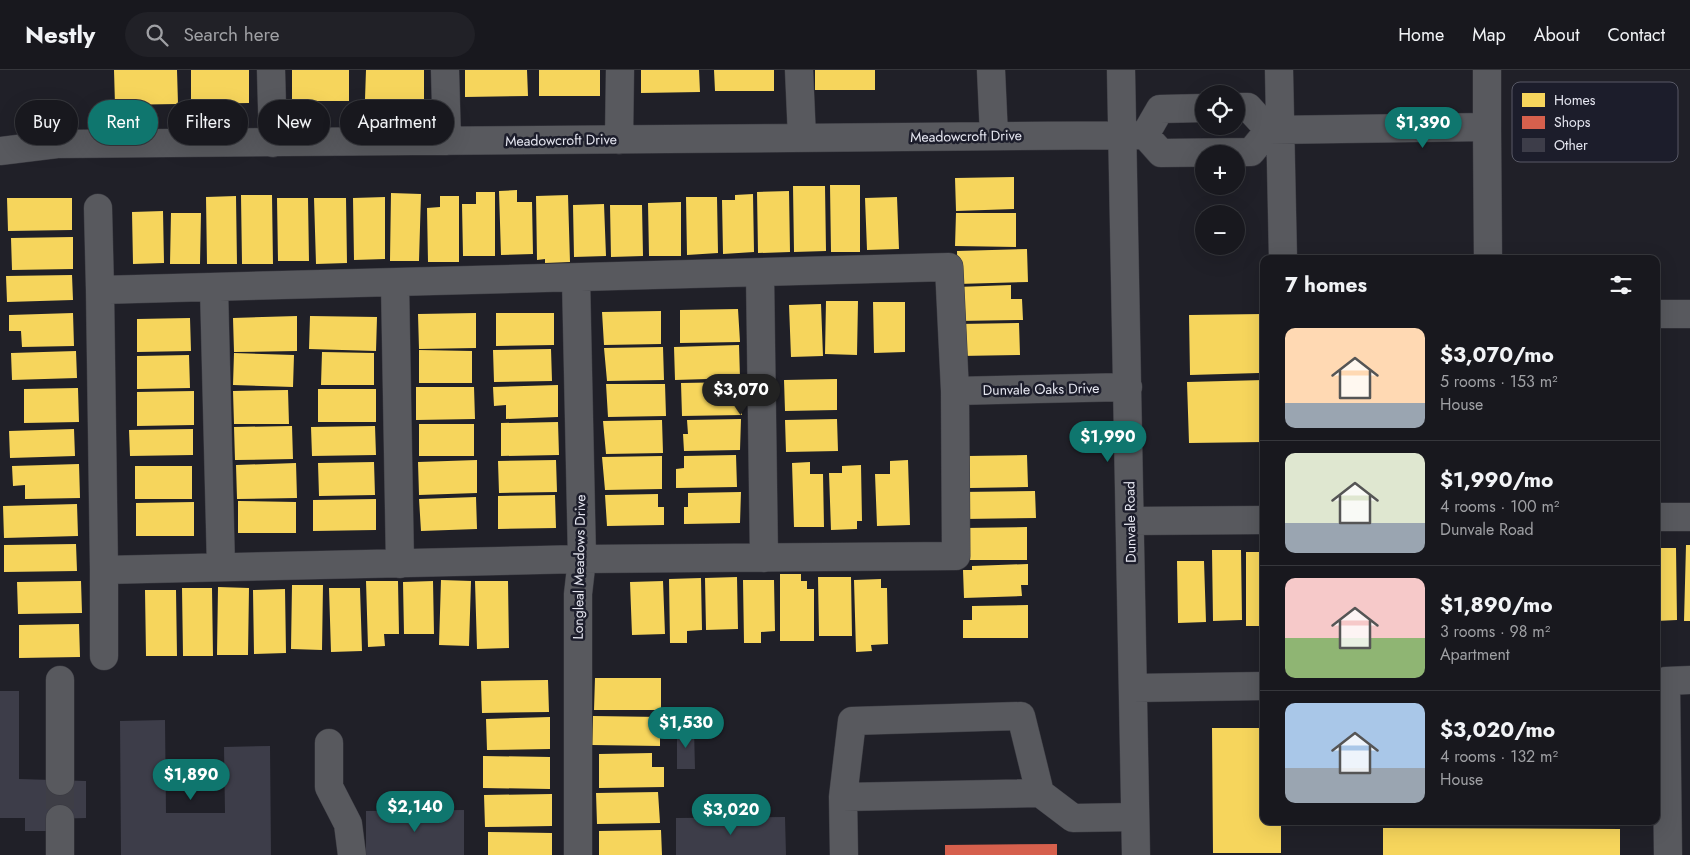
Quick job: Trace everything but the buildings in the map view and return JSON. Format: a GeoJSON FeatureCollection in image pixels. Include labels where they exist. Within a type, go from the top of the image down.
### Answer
{"type":"FeatureCollection","features":[{"type":"Feature","properties":{"kind":"street"},"geometry":{"type":"LineString","coordinates":[[272,70],[272,100]]}},
{"type":"Feature","properties":{"kind":"street"},"geometry":{"type":"LineString","coordinates":[[445,70],[446,100]]}},
{"type":"Feature","properties":{"kind":"street"},"geometry":{"type":"LineString","coordinates":[[619,140],[620,70]]}},
{"type":"Feature","properties":{"kind":"street"},"geometry":{"type":"LineString","coordinates":[[799,70],[802,138]]}},
{"type":"Feature","properties":{"kind":"street"},"geometry":{"type":"LineString","coordinates":[[991,70],[994,136]]}},
{"type":"Feature","properties":{"kind":"street","name":"Dunvale Road"},"geometry":{"type":"LineString","coordinates":[[1122,70],[1134,135],[1128,387],[1136,855]]}},
{"type":"Feature","properties":{"kind":"street"},"geometry":{"type":"LineString","coordinates":[[1279,70],[1275,130],[1283,255]]}},
{"type":"Feature","properties":{"kind":"street"},"geometry":{"type":"LineString","coordinates":[[1486,70],[1488,255]]}},
{"type":"Feature","properties":{"kind":"street"},"geometry":{"type":"LineString","coordinates":[[1245,107],[1248,107],[1275,130],[1487,127]]}},
{"type":"Feature","properties":{"kind":"street"},"geometry":{"type":"LineString","coordinates":[[1195,108],[1160,109],[1134,135],[1161,153],[1251,152],[1275,130]]}},
{"type":"Feature","properties":{"kind":"street","name":"Meadowcroft Drive"},"geometry":{"type":"LineString","coordinates":[[454,142],[1134,135]]}},
{"type":"Feature","properties":{"kind":"street","name":"Meadowcroft Drive"},"geometry":{"type":"LineString","coordinates":[[0,150],[57,144],[258,143]]}},
{"type":"Feature","properties":{"kind":"street"},"geometry":{"type":"LineString","coordinates":[[98,208],[104,656]]}},
{"type":"Feature","properties":{"kind":"street"},"geometry":{"type":"LineString","coordinates":[[100,290],[948,267],[955,391],[956,556],[582,560],[104,570]]}},
{"type":"Feature","properties":{"kind":"street"},"geometry":{"type":"LineString","coordinates":[[760,273],[764,558]]}},
{"type":"Feature","properties":{"kind":"street","name":"Longleal Meadows Drive"},"geometry":{"type":"LineString","coordinates":[[576,278],[582,560],[578,594],[578,855]]}},
{"type":"Feature","properties":{"kind":"street"},"geometry":{"type":"LineString","coordinates":[[395,283],[400,564]]}},
{"type":"Feature","properties":{"kind":"street"},"geometry":{"type":"LineString","coordinates":[[214,288],[221,567]]}},
{"type":"Feature","properties":{"kind":"street"},"geometry":{"type":"LineString","coordinates":[[1660,314],[1690,314]]}},
{"type":"Feature","properties":{"kind":"street","name":"Dunvale Oaks Drive"},"geometry":{"type":"LineString","coordinates":[[955,391],[1128,387]]}},
{"type":"Feature","properties":{"kind":"street"},"geometry":{"type":"LineString","coordinates":[[1660,517],[1690,517]]}},
{"type":"Feature","properties":{"kind":"street"},"geometry":{"type":"LineString","coordinates":[[1130,521],[1260,520]]}},
{"type":"Feature","properties":{"kind":"street"},"geometry":{"type":"LineString","coordinates":[[60,680],[60,780]]}},
{"type":"Feature","properties":{"kind":"street"},"geometry":{"type":"LineString","coordinates":[[1668,855],[1671,680]]}},
{"type":"Feature","properties":{"kind":"street"},"geometry":{"type":"LineString","coordinates":[[1133,688],[1260,686]]}},
{"type":"Feature","properties":{"kind":"street"},"geometry":{"type":"LineString","coordinates":[[844,855],[843,797],[852,721],[1021,716],[1040,793]]}},
{"type":"Feature","properties":{"kind":"street"},"geometry":{"type":"LineString","coordinates":[[330,743],[329,787],[348,824],[352,855]]}},
{"type":"Feature","properties":{"kind":"street"},"geometry":{"type":"LineString","coordinates":[[843,797],[1040,793],[1073,818],[1135,816]]}},
{"type":"Feature","properties":{"kind":"street"},"geometry":{"type":"LineString","coordinates":[[60,819],[60,855]]}},
{"type":"Feature","properties":{"kind":"tunnel"},"geometry":{"type":"LineString","coordinates":[[60,781],[60,819]]}}]}
